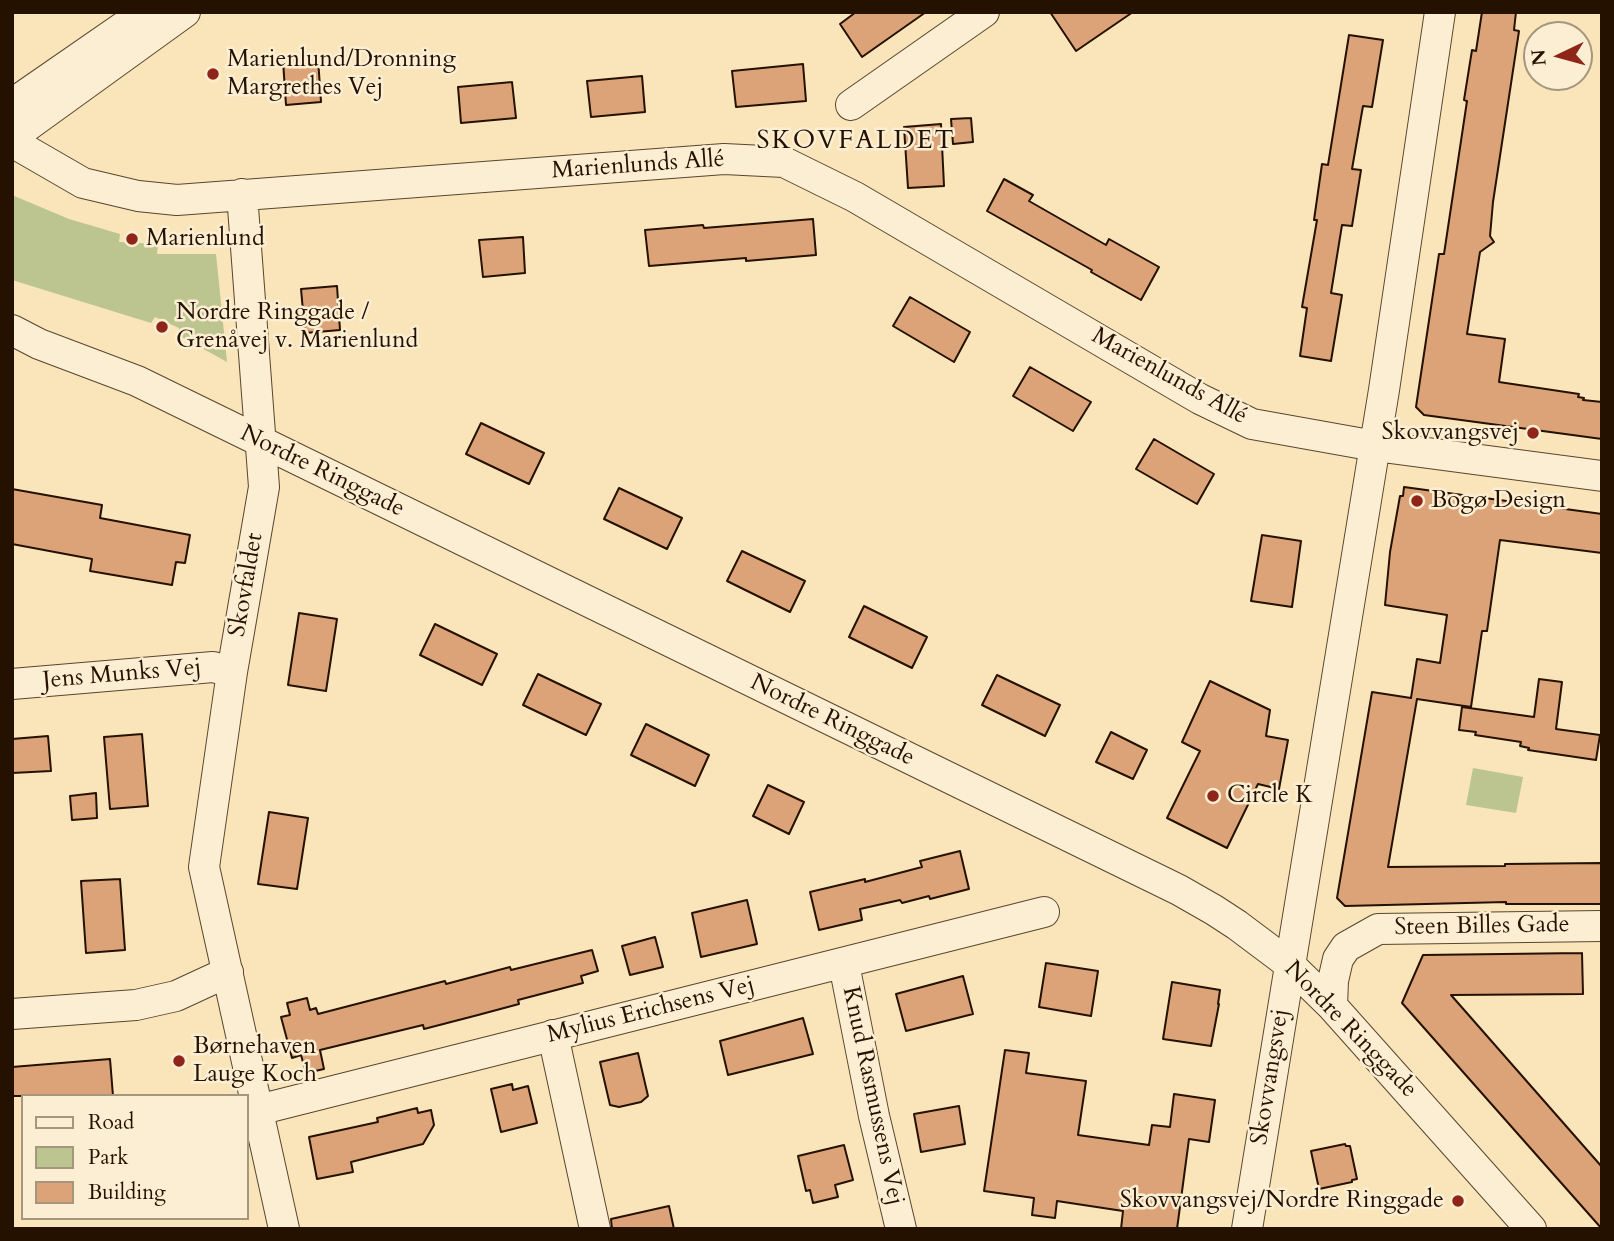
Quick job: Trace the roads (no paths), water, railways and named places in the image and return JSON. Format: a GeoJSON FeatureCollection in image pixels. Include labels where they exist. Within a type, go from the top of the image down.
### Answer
{"type":"FeatureCollection","features":[{"type":"Feature","properties":{"kind":"street"},"geometry":{"type":"LineString","coordinates":[[12,104],[145,12]]}},
{"type":"Feature","properties":{"kind":"street"},"geometry":{"type":"LineString","coordinates":[[12,140],[185,12]]}},
{"type":"Feature","properties":{"kind":"street"},"geometry":{"type":"LineString","coordinates":[[851,105],[984,12]]}},
{"type":"Feature","properties":{"kind":"street","name":"Skovvangsvej"},"geometry":{"type":"LineString","coordinates":[[1247,1229],[1375,446],[1440,12]]}},
{"type":"Feature","properties":{"kind":"street","name":"Marienlunds Allé"},"geometry":{"type":"LineString","coordinates":[[12,140],[66,175],[102,189],[177,200],[724,159],[784,162],[855,197],[1224,412],[1252,424],[1375,446],[1602,476]]}},
{"type":"Feature","properties":{"kind":"street","name":"Skovfaldet"},"geometry":{"type":"LineString","coordinates":[[242,194],[264,486],[232,671],[204,867],[284,1229]]}},
{"type":"Feature","properties":{"kind":"street","name":"Nordre Ringgade"},"geometry":{"type":"LineString","coordinates":[[12,330],[26,342],[136,381],[1179,890],[1237,925],[1289,964],[1332,1006],[1531,1229]]}},
{"type":"Feature","properties":{"kind":"street","name":"Jens Munks Vej"},"geometry":{"type":"LineString","coordinates":[[12,684],[212,667],[232,671]]}},
{"type":"Feature","properties":{"kind":"street","name":"Mylius Erichsens Vej"},"geometry":{"type":"LineString","coordinates":[[258,1110],[1044,912]]}},
{"type":"Feature","properties":{"kind":"street","name":"Steen Billes Gade"},"geometry":{"type":"LineString","coordinates":[[1332,1006],[1333,981],[1338,959],[1346,947],[1378,929],[1602,926]]}},
{"type":"Feature","properties":{"kind":"street","name":"Knud Rasmussens Vej"},"geometry":{"type":"LineString","coordinates":[[844,964],[874,1116],[901,1229]]}},
{"type":"Feature","properties":{"kind":"street"},"geometry":{"type":"LineString","coordinates":[[12,1014],[136,1005],[176,996],[228,972]]}},
{"type":"Feature","properties":{"kind":"street"},"geometry":{"type":"LineString","coordinates":[[553,1035],[595,1229]]}},
{"type":"Feature","properties":{"kind":"place","name":"Marienlund/Dronning Margrethes Vej"},"geometry":{"type":"Point","coordinates":[213,74]}},
{"type":"Feature","properties":{"kind":"place","name":"Marienlund"},"geometry":{"type":"Point","coordinates":[132,239]}},
{"type":"Feature","properties":{"kind":"place","name":"Nordre Ringgade / Grenåvej v. Marienlund"},"geometry":{"type":"Point","coordinates":[162,327]}},
{"type":"Feature","properties":{"kind":"place","name":"Skovvangsvej"},"geometry":{"type":"Point","coordinates":[1533,433]}},
{"type":"Feature","properties":{"kind":"place","name":"Bogø Design"},"geometry":{"type":"Point","coordinates":[1417,501]}},
{"type":"Feature","properties":{"kind":"place","name":"Circle K"},"geometry":{"type":"Point","coordinates":[1213,796]}},
{"type":"Feature","properties":{"kind":"place","name":"Børnehaven Lauge Koch"},"geometry":{"type":"Point","coordinates":[179,1061]}},
{"type":"Feature","properties":{"kind":"place","name":"Skovvangsvej/Nordre Ringgade"},"geometry":{"type":"Point","coordinates":[1458,1201]}},
{"type":"Feature","properties":{"kind":"district","name":"SKOVFALDET"},"geometry":{"type":"Point","coordinates":[856,142]}}]}
